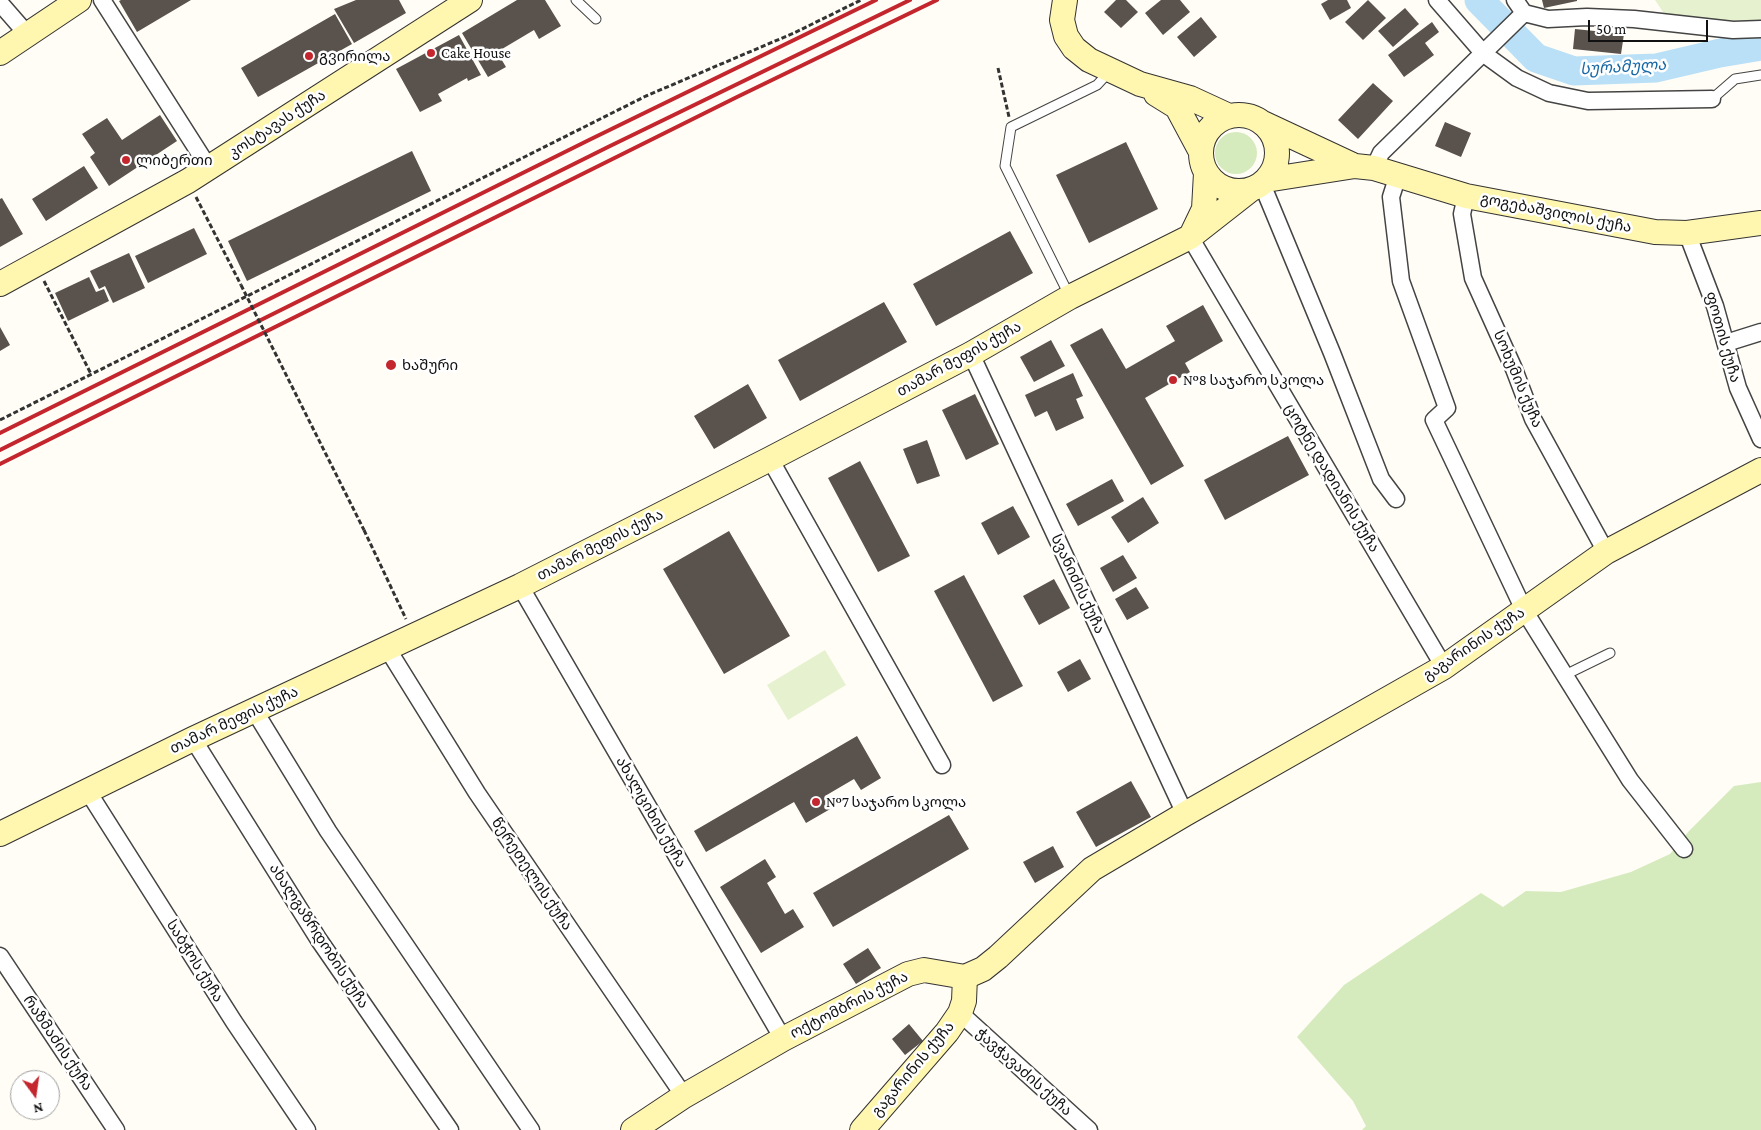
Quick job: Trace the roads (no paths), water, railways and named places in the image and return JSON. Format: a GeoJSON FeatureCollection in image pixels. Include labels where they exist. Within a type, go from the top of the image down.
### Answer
{"type":"FeatureCollection","features":[{"type":"Feature","properties":{"kind":"street"},"geometry":{"type":"LineString","coordinates":[[0,53],[79,0]]}},
{"type":"Feature","properties":{"kind":"street"},"geometry":{"type":"LineString","coordinates":[[102,0],[210,168]]}},
{"type":"Feature","properties":{"kind":"street"},"geometry":{"type":"LineString","coordinates":[[1065,0],[1062,20],[1066,36],[1074,48],[1089,60],[1109,72],[1140,84],[1190,98],[1229,116]]}},
{"type":"Feature","properties":{"kind":"street"},"geometry":{"type":"LineString","coordinates":[[1436,0],[1486,52],[1517,78],[1549,93],[1588,101],[1712,99]]}},
{"type":"Feature","properties":{"kind":"street"},"geometry":{"type":"LineString","coordinates":[[0,3],[27,34]]}},
{"type":"Feature","properties":{"kind":"street","name":"კოსტავას ქუჩა"},"geometry":{"type":"LineString","coordinates":[[0,284],[210,168],[456,6]]}},
{"type":"Feature","properties":{"kind":"street"},"geometry":{"type":"LineString","coordinates":[[1364,167],[1486,52],[1519,10],[1548,19],[1587,17],[1634,19],[1733,30],[1761,29]]}},
{"type":"Feature","properties":{"kind":"street"},"geometry":{"type":"LineString","coordinates":[[1140,84],[1178,107],[1200,150],[1206,174],[1204,209],[1190,237]]}},
{"type":"Feature","properties":{"kind":"street"},"geometry":{"type":"LineString","coordinates":[[1200,150],[1203,139],[1210,128],[1229,116],[1241,115],[1253,117],[1263,123],[1272,133],[1277,145],[1274,170],[1259,185],[1237,192],[1224,189],[1206,174]]}},
{"type":"Feature","properties":{"kind":"street","name":"გოგებაშვილის ქუჩა"},"geometry":{"type":"LineString","coordinates":[[1263,123],[1364,167],[1398,175],[1466,196],[1655,232],[1687,233],[1761,223]]}},
{"type":"Feature","properties":{"kind":"street","name":"გოგებაშვილის ქუჩა"},"geometry":{"type":"LineString","coordinates":[[1259,185],[1364,167]]}},
{"type":"Feature","properties":{"kind":"street"},"geometry":{"type":"LineString","coordinates":[[1398,175],[1392,197],[1401,281],[1447,408],[1434,420],[1524,610],[1630,780],[1684,849]]}},
{"type":"Feature","properties":{"kind":"street"},"geometry":{"type":"LineString","coordinates":[[1259,185],[1332,353],[1381,479],[1396,498]]}},
{"type":"Feature","properties":{"kind":"street","name":"თამარ მეფის ქუჩა"},"geometry":{"type":"LineString","coordinates":[[0,834],[193,739],[520,586],[770,459],[970,354],[1070,298],[1190,237],[1259,185]]}},
{"type":"Feature","properties":{"kind":"street","name":"სოხუმის ქუჩა"},"geometry":{"type":"LineString","coordinates":[[1466,196],[1462,214],[1473,278],[1514,369],[1533,419],[1606,552]]}},
{"type":"Feature","properties":{"kind":"street","name":"ფოთის ქუჩა"},"geometry":{"type":"LineString","coordinates":[[1687,233],[1715,306],[1738,388],[1761,439]]}},
{"type":"Feature","properties":{"kind":"street","name":"ცოტნე დადიანის ქუჩა"},"geometry":{"type":"LineString","coordinates":[[1190,237],[1444,667]]}},
{"type":"Feature","properties":{"kind":"street"},"geometry":{"type":"LineString","coordinates":[[1726,343],[1761,332]]}},
{"type":"Feature","properties":{"kind":"street","name":"სვანიძის ქუჩა"},"geometry":{"type":"LineString","coordinates":[[970,354],[1185,814]]}},
{"type":"Feature","properties":{"kind":"street"},"geometry":{"type":"LineString","coordinates":[[770,459],[942,765]]}},
{"type":"Feature","properties":{"kind":"street","name":"გაგარინის ქუჩა"},"geometry":{"type":"LineString","coordinates":[[1185,814],[1444,667],[1606,552],[1761,470]]}},
{"type":"Feature","properties":{"kind":"street","name":"ახალციხის ქუჩა"},"geometry":{"type":"LineString","coordinates":[[520,586],[783,1039]]}},
{"type":"Feature","properties":{"kind":"street","name":"წერეთელის ქუჩა"},"geometry":{"type":"LineString","coordinates":[[387,648],[477,793],[684,1096]]}},
{"type":"Feature","properties":{"kind":"street"},"geometry":{"type":"LineString","coordinates":[[254,710],[328,831],[531,1130]]}},
{"type":"Feature","properties":{"kind":"street","name":"ახალგაზრდობის ქუჩა"},"geometry":{"type":"LineString","coordinates":[[193,739],[319,940],[450,1130]]}},
{"type":"Feature","properties":{"kind":"street","name":"საბჭოს ქუჩა"},"geometry":{"type":"LineString","coordinates":[[87,790],[234,1022],[307,1130]]}},
{"type":"Feature","properties":{"kind":"street"},"geometry":{"type":"LineString","coordinates":[[966,977],[998,958],[1092,869],[1185,814]]}},
{"type":"Feature","properties":{"kind":"street","name":"რაზმაძის ქუჩა"},"geometry":{"type":"LineString","coordinates":[[0,956],[116,1130]]}},
{"type":"Feature","properties":{"kind":"street","name":"ოქტომბრის ქუჩა"},"geometry":{"type":"LineString","coordinates":[[632,1130],[684,1096],[783,1039],[916,971],[924,970],[966,977]]}},
{"type":"Feature","properties":{"kind":"street","name":"გაგარინის ქუჩა"},"geometry":{"type":"LineString","coordinates":[[862,1130],[947,1032],[960,1013],[964,1001],[966,977]]}},
{"type":"Feature","properties":{"kind":"street","name":"ჭავჭავაძის ქუჩა"},"geometry":{"type":"LineString","coordinates":[[960,1013],[1086,1129]]}},
{"type":"Feature","properties":{"kind":"lane"},"geometry":{"type":"LineString","coordinates":[[576,0],[596,19]]}},
{"type":"Feature","properties":{"kind":"lane"},"geometry":{"type":"LineString","coordinates":[[1070,298],[1005,166],[1011,127],[1097,85],[1109,72]]}},
{"type":"Feature","properties":{"kind":"lane"},"geometry":{"type":"LineString","coordinates":[[1712,99],[1735,79],[1761,75]]}},
{"type":"Feature","properties":{"kind":"lane"},"geometry":{"type":"LineString","coordinates":[[1565,676],[1610,653]]}},
{"type":"Feature","properties":{"kind":"waterway","name":"სურამულა"},"geometry":{"type":"LineString","coordinates":[[1479,0],[1536,58],[1574,71],[1656,68],[1720,53],[1761,46]]}},
{"type":"Feature","properties":{"kind":"railway"},"geometry":{"type":"LineString","coordinates":[[0,433],[589,140],[876,0]]}},
{"type":"Feature","properties":{"kind":"railway"},"geometry":{"type":"LineString","coordinates":[[0,450],[608,147],[910,0]]}},
{"type":"Feature","properties":{"kind":"railway"},"geometry":{"type":"LineString","coordinates":[[0,464],[737,97],[937,0]]}},
{"type":"Feature","properties":{"kind":"place","name":"Cake House"},"geometry":{"type":"Point","coordinates":[431,53]}},
{"type":"Feature","properties":{"kind":"place","name":"გვირილა"},"geometry":{"type":"Point","coordinates":[309,56]}},
{"type":"Feature","properties":{"kind":"place","name":"ლიბერთი"},"geometry":{"type":"Point","coordinates":[126,160]}},
{"type":"Feature","properties":{"kind":"place","name":"ხაშური"},"geometry":{"type":"Point","coordinates":[391,365]}},
{"type":"Feature","properties":{"kind":"place","name":"№8 საჯარო სკოლა"},"geometry":{"type":"Point","coordinates":[1173,380]}},
{"type":"Feature","properties":{"kind":"place","name":"№7 საჯარო სკოლა"},"geometry":{"type":"Point","coordinates":[816,802]}}]}
